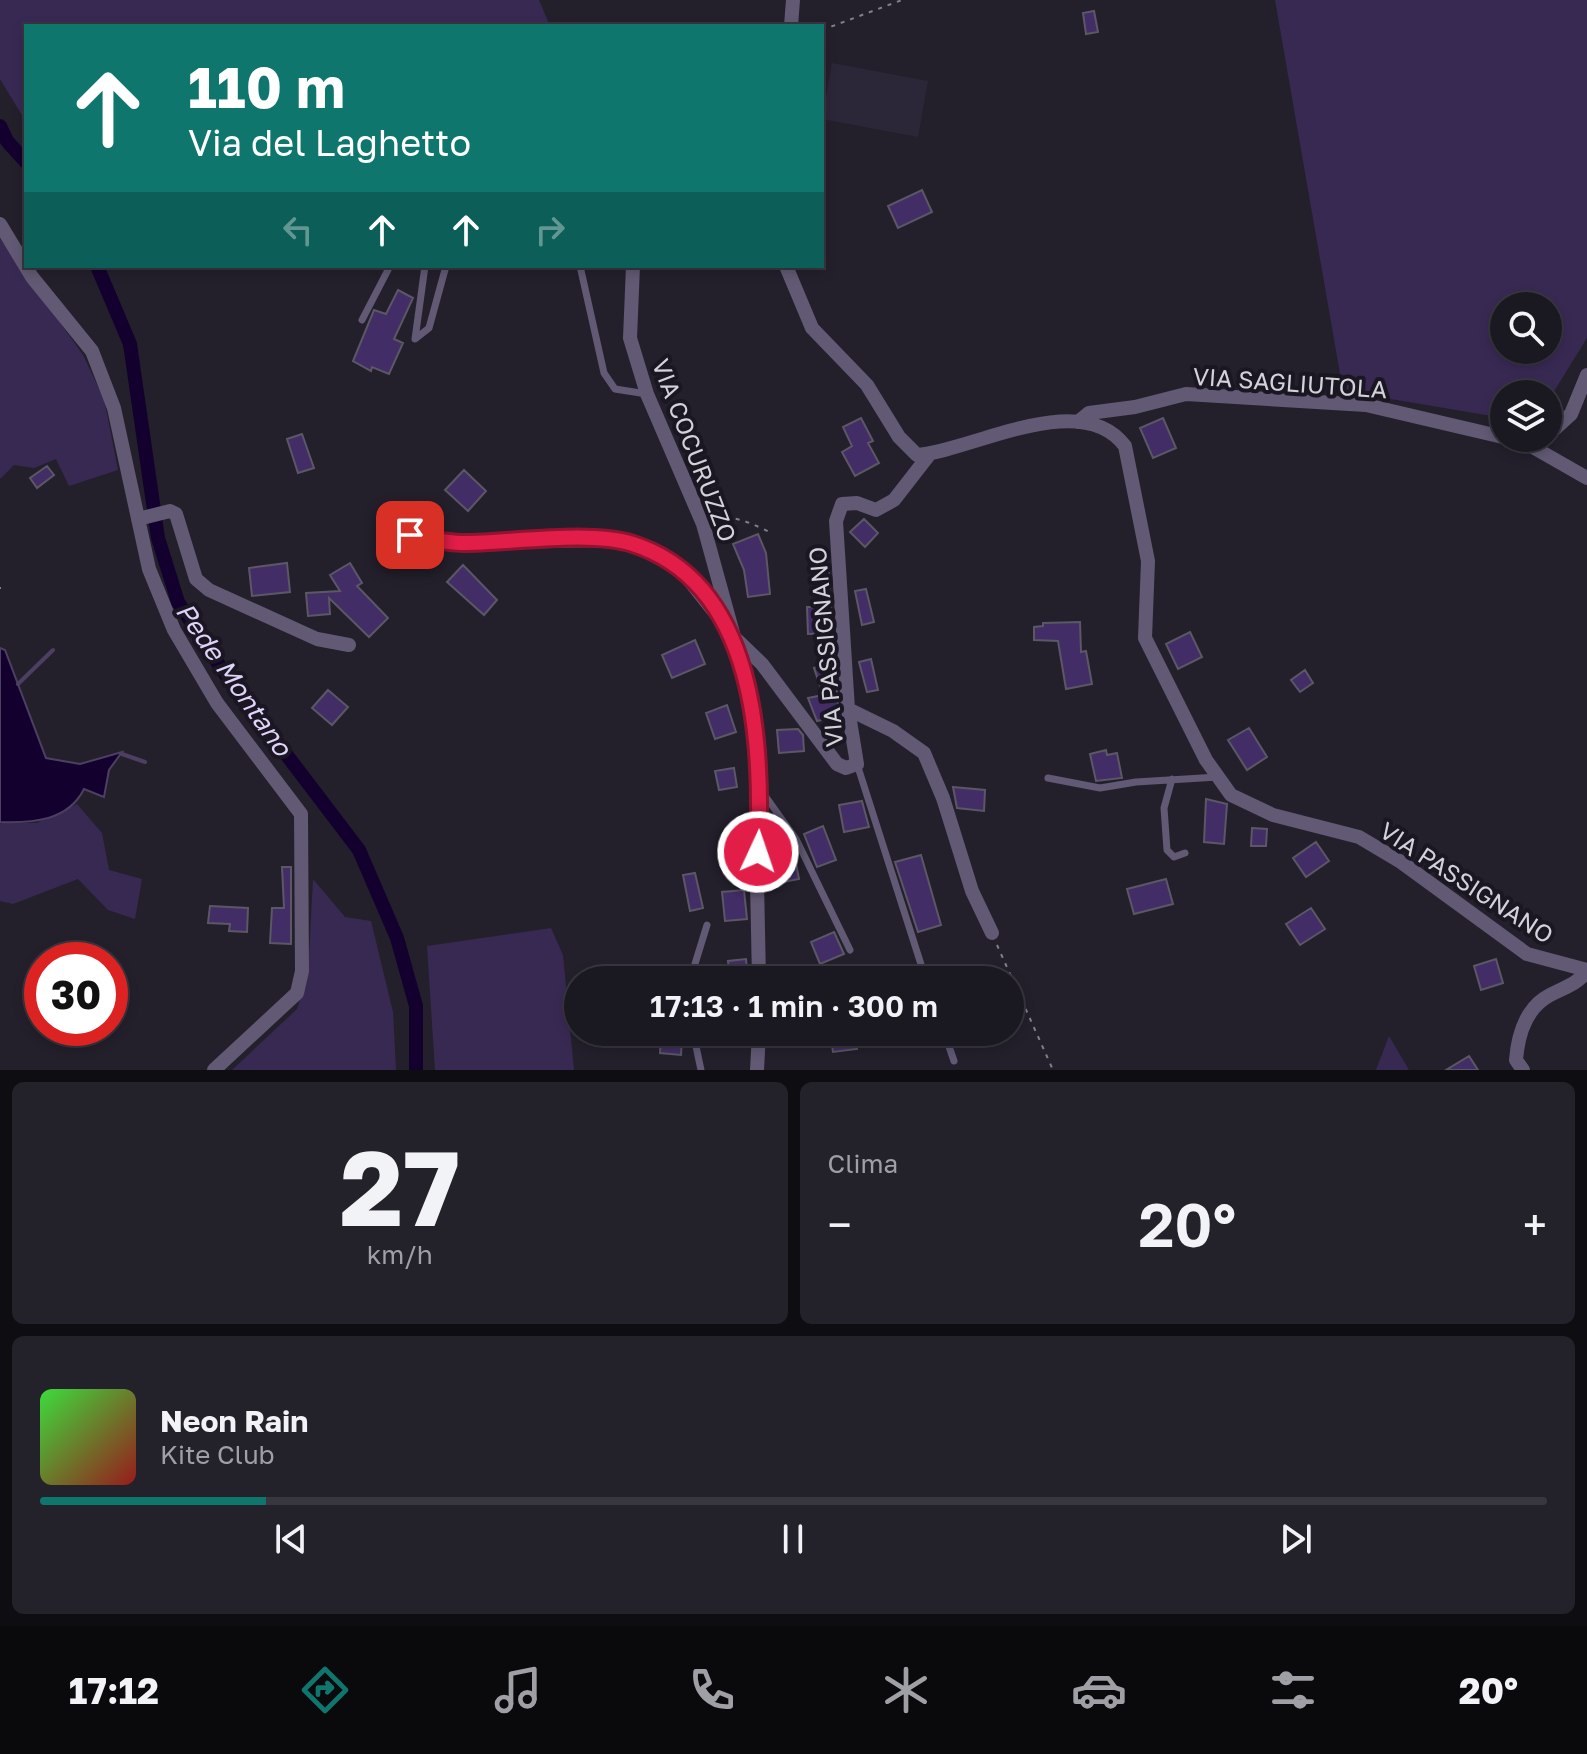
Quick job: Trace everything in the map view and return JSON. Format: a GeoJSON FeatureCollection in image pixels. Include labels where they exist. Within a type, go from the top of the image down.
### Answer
{"type":"FeatureCollection","features":[{"type":"Feature","properties":{"kind":"street"},"geometry":{"type":"LineString","coordinates":[[791,24],[793,0]]}},
{"type":"Feature","properties":{"kind":"street"},"geometry":{"type":"LineString","coordinates":[[0,224],[24,264]]}},
{"type":"Feature","properties":{"kind":"street"},"geometry":{"type":"LineString","coordinates":[[27,268],[92,351],[114,408],[149,569],[174,630],[217,703],[301,814],[302,971],[297,993],[214,1070]]}},
{"type":"Feature","properties":{"kind":"street","name":"VIA COCURUZZO"},"geometry":{"type":"LineString","coordinates":[[633,268],[630,338],[647,394],[703,524],[749,691],[761,792],[757,882],[759,966]]}},
{"type":"Feature","properties":{"kind":"street"},"geometry":{"type":"LineString","coordinates":[[787,268],[812,328],[867,385],[899,437],[917,455],[929,455],[985,436],[1043,424],[1078,422]]}},
{"type":"Feature","properties":{"kind":"street"},"geometry":{"type":"LineString","coordinates":[[1562,422],[1571,414],[1587,375]]}},
{"type":"Feature","properties":{"kind":"street","name":"VIA SAGLIUTOLA"},"geometry":{"type":"LineString","coordinates":[[1078,422],[1089,413],[1135,407],[1186,394],[1366,405],[1490,431]]}},
{"type":"Feature","properties":{"kind":"street","name":"VIA PASSIGNANO"},"geometry":{"type":"LineString","coordinates":[[1078,422],[1115,434],[1125,446],[1148,561],[1145,638],[1218,777],[1231,795],[1273,815],[1359,837],[1401,862],[1527,954],[1587,971]]}},
{"type":"Feature","properties":{"kind":"street","name":"VIA SAGLIUTOLA"},"geometry":{"type":"LineString","coordinates":[[1551,452],[1587,478]]}},
{"type":"Feature","properties":{"kind":"street","name":"VIA PASSIGNANO"},"geometry":{"type":"LineString","coordinates":[[735,638],[762,664],[837,764],[846,768],[857,764],[857,746],[848,709],[836,521],[842,504],[857,503],[876,510],[894,500],[929,455]]}},
{"type":"Feature","properties":{"kind":"street"},"geometry":{"type":"LineString","coordinates":[[140,522],[170,511],[176,514],[196,579],[209,590],[317,639],[349,645]]}},
{"type":"Feature","properties":{"kind":"street"},"geometry":{"type":"LineString","coordinates":[[410,535],[460,543],[599,540],[633,544],[681,570],[735,638]]}},
{"type":"Feature","properties":{"kind":"street"},"geometry":{"type":"LineString","coordinates":[[848,709],[893,731],[924,753],[943,798],[972,891],[992,933]]}},
{"type":"Feature","properties":{"kind":"street"},"geometry":{"type":"LineString","coordinates":[[1523,1070],[1516,1060],[1518,1035],[1529,1015],[1547,996],[1574,986],[1587,971]]}},
{"type":"Feature","properties":{"kind":"street"},"geometry":{"type":"LineString","coordinates":[[757,1070],[758,1046]]}},
{"type":"Feature","properties":{"kind":"lane"},"geometry":{"type":"LineString","coordinates":[[362,320],[389,268]]}},
{"type":"Feature","properties":{"kind":"lane"},"geometry":{"type":"LineString","coordinates":[[425,268],[415,339],[429,328],[445,268]]}},
{"type":"Feature","properties":{"kind":"lane"},"geometry":{"type":"LineString","coordinates":[[580,268],[604,373],[615,389],[647,394]]}},
{"type":"Feature","properties":{"kind":"lane"},"geometry":{"type":"LineString","coordinates":[[857,764],[922,966]]}},
{"type":"Feature","properties":{"kind":"lane"},"geometry":{"type":"LineString","coordinates":[[1048,778],[1100,788],[1218,777]]}},
{"type":"Feature","properties":{"kind":"lane"},"geometry":{"type":"LineString","coordinates":[[1172,779],[1164,808],[1167,850],[1174,857],[1185,853]]}},
{"type":"Feature","properties":{"kind":"lane"},"geometry":{"type":"LineString","coordinates":[[761,792],[796,839],[850,950]]}},
{"type":"Feature","properties":{"kind":"lane"},"geometry":{"type":"LineString","coordinates":[[694,966],[707,925]]}},
{"type":"Feature","properties":{"kind":"lane"},"geometry":{"type":"LineString","coordinates":[[696,1046],[701,1070]]}},
{"type":"Feature","properties":{"kind":"lane"},"geometry":{"type":"LineString","coordinates":[[949,1046],[954,1061]]}},
{"type":"Feature","properties":{"kind":"path"},"geometry":{"type":"LineString","coordinates":[[824,29],[902,0]]}},
{"type":"Feature","properties":{"kind":"path"},"geometry":{"type":"LineString","coordinates":[[703,524],[724,517],[772,533]]}},
{"type":"Feature","properties":{"kind":"path"},"geometry":{"type":"LineString","coordinates":[[992,933],[1053,1070]]}},
{"type":"Feature","properties":{"kind":"shaded area"},"geometry":{"type":"Polygon","coordinates":[[[0,0],[539,0],[549,24],[24,24],[24,119],[0,79],[0,0]]]}},
{"type":"Feature","properties":{"kind":"shaded area"},"geometry":{"type":"Polygon","coordinates":[[[1275,0],[1587,0],[1587,338],[1561,380],[1490,380],[1490,416],[1343,391],[1275,0]]]}},
{"type":"Feature","properties":{"kind":"shaded area"},"geometry":{"type":"Polygon","coordinates":[[[832,63],[928,81],[918,137],[824,119],[832,63]]]}},
{"type":"Feature","properties":{"kind":"shaded area"},"geometry":{"type":"Polygon","coordinates":[[[0,238],[83,355],[104,399],[118,470],[69,486],[56,459],[34,468],[14,465],[0,479],[0,238]]]}},
{"type":"Feature","properties":{"kind":"shaded area"},"geometry":{"type":"Polygon","coordinates":[[[0,648],[5,650],[46,758],[80,764],[122,752],[109,770],[104,797],[84,789],[69,808],[59,814],[25,822],[0,822],[0,648]]]}},
{"type":"Feature","properties":{"kind":"shaded area"},"geometry":{"type":"Polygon","coordinates":[[[77,804],[102,833],[109,870],[142,879],[135,919],[108,910],[78,879],[13,904],[0,901],[0,822],[37,823],[77,804]]]}},
{"type":"Feature","properties":{"kind":"shaded area"},"geometry":{"type":"Polygon","coordinates":[[[313,879],[345,917],[371,921],[393,1012],[396,1070],[232,1070],[297,1009],[308,975],[313,879]]]}},
{"type":"Feature","properties":{"kind":"shaded area"},"geometry":{"type":"Polygon","coordinates":[[[551,928],[563,955],[564,1046],[572,1046],[574,1070],[435,1070],[427,946],[551,928]]]}},
{"type":"Feature","properties":{"kind":"shaded area"},"geometry":{"type":"Polygon","coordinates":[[[1389,1036],[1409,1070],[1376,1070],[1389,1036]]]}},
{"type":"Feature","properties":{"kind":"building"},"geometry":{"type":"Polygon","coordinates":[[[1094,11],[1098,32],[1086,34],[1083,13],[1094,11]]]}},
{"type":"Feature","properties":{"kind":"building"},"geometry":{"type":"Polygon","coordinates":[[[922,190],[932,212],[898,228],[888,206],[922,190]]]}},
{"type":"Feature","properties":{"kind":"building"},"geometry":{"type":"Polygon","coordinates":[[[398,290],[413,298],[394,339],[403,343],[389,374],[372,367],[371,371],[353,361],[374,310],[386,314],[398,290]]]}},
{"type":"Feature","properties":{"kind":"building"},"geometry":{"type":"Polygon","coordinates":[[[861,418],[873,441],[868,443],[879,463],[855,476],[842,452],[852,446],[843,427],[861,418]]]}},
{"type":"Feature","properties":{"kind":"building"},"geometry":{"type":"Polygon","coordinates":[[[1163,418],[1176,448],[1153,458],[1140,428],[1163,418]]]}},
{"type":"Feature","properties":{"kind":"building"},"geometry":{"type":"Polygon","coordinates":[[[302,434],[314,468],[298,473],[287,439],[302,434]]]}},
{"type":"Feature","properties":{"kind":"building"},"geometry":{"type":"Polygon","coordinates":[[[47,466],[54,475],[37,488],[30,478],[47,466]]]}},
{"type":"Feature","properties":{"kind":"building"},"geometry":{"type":"Polygon","coordinates":[[[464,470],[486,491],[468,511],[445,490],[464,470]]]}},
{"type":"Feature","properties":{"kind":"building"},"geometry":{"type":"Polygon","coordinates":[[[864,519],[878,533],[865,547],[850,532],[864,519]]]}},
{"type":"Feature","properties":{"kind":"building"},"geometry":{"type":"Polygon","coordinates":[[[758,534],[766,553],[770,594],[748,597],[744,570],[733,544],[758,534]]]}},
{"type":"Feature","properties":{"kind":"building"},"geometry":{"type":"Polygon","coordinates":[[[828,560],[830,588],[818,589],[814,562],[828,560]]]}},
{"type":"Feature","properties":{"kind":"building"},"geometry":{"type":"Polygon","coordinates":[[[287,563],[290,592],[252,596],[249,568],[287,563]]]}},
{"type":"Feature","properties":{"kind":"building"},"geometry":{"type":"Polygon","coordinates":[[[350,563],[362,583],[357,586],[388,618],[369,637],[329,598],[330,614],[308,616],[306,593],[340,591],[330,575],[350,563]]]}},
{"type":"Feature","properties":{"kind":"building"},"geometry":{"type":"Polygon","coordinates":[[[463,565],[497,600],[484,615],[447,582],[463,565]]]}},
{"type":"Feature","properties":{"kind":"building"},"geometry":{"type":"Polygon","coordinates":[[[866,589],[874,622],[862,625],[855,591],[866,589]]]}},
{"type":"Feature","properties":{"kind":"building"},"geometry":{"type":"Polygon","coordinates":[[[807,607],[831,607],[833,633],[808,634],[807,607]]]}},
{"type":"Feature","properties":{"kind":"building"},"geometry":{"type":"Polygon","coordinates":[[[1080,622],[1081,652],[1086,651],[1092,684],[1066,689],[1058,641],[1034,640],[1034,627],[1043,626],[1043,623],[1080,622]]]}},
{"type":"Feature","properties":{"kind":"building"},"geometry":{"type":"Polygon","coordinates":[[[1190,632],[1202,657],[1178,669],[1166,644],[1190,632]]]}},
{"type":"Feature","properties":{"kind":"building"},"geometry":{"type":"Polygon","coordinates":[[[695,640],[705,664],[672,678],[662,655],[695,640]]]}},
{"type":"Feature","properties":{"kind":"building"},"geometry":{"type":"Polygon","coordinates":[[[871,659],[878,690],[867,692],[859,662],[871,659]]]}},
{"type":"Feature","properties":{"kind":"building"},"geometry":{"type":"Polygon","coordinates":[[[834,662],[839,716],[817,721],[808,698],[823,695],[814,668],[834,662]]]}},
{"type":"Feature","properties":{"kind":"building"},"geometry":{"type":"Polygon","coordinates":[[[1305,670],[1313,683],[1300,692],[1291,680],[1305,670]]]}},
{"type":"Feature","properties":{"kind":"building"},"geometry":{"type":"Polygon","coordinates":[[[328,690],[348,707],[332,725],[312,708],[328,690]]]}},
{"type":"Feature","properties":{"kind":"building"},"geometry":{"type":"Polygon","coordinates":[[[727,705],[736,732],[715,739],[706,713],[727,705]]]}},
{"type":"Feature","properties":{"kind":"building"},"geometry":{"type":"Polygon","coordinates":[[[1249,728],[1267,757],[1247,770],[1228,740],[1249,728]]]}},
{"type":"Feature","properties":{"kind":"building"},"geometry":{"type":"Polygon","coordinates":[[[798,729],[803,735],[804,751],[779,753],[777,730],[798,729]]]}},
{"type":"Feature","properties":{"kind":"building"},"geometry":{"type":"Polygon","coordinates":[[[1106,750],[1107,755],[1117,753],[1122,778],[1096,781],[1090,754],[1106,750]]]}},
{"type":"Feature","properties":{"kind":"building"},"geometry":{"type":"Polygon","coordinates":[[[734,768],[737,787],[719,790],[715,771],[734,768]]]}},
{"type":"Feature","properties":{"kind":"building"},"geometry":{"type":"Polygon","coordinates":[[[953,787],[985,790],[984,811],[957,808],[953,787]]]}},
{"type":"Feature","properties":{"kind":"building"},"geometry":{"type":"Polygon","coordinates":[[[1206,799],[1227,804],[1224,844],[1204,842],[1206,799]]]}},
{"type":"Feature","properties":{"kind":"building"},"geometry":{"type":"Polygon","coordinates":[[[862,801],[869,827],[844,832],[839,805],[862,801]]]}},
{"type":"Feature","properties":{"kind":"building"},"geometry":{"type":"Polygon","coordinates":[[[750,824],[748,855],[740,856],[737,825],[750,824]]]}},
{"type":"Feature","properties":{"kind":"building"},"geometry":{"type":"Polygon","coordinates":[[[823,826],[836,860],[817,867],[804,834],[823,826]]]}},
{"type":"Feature","properties":{"kind":"building"},"geometry":{"type":"Polygon","coordinates":[[[1252,828],[1267,829],[1266,846],[1251,846],[1252,828]]]}},
{"type":"Feature","properties":{"kind":"building"},"geometry":{"type":"Polygon","coordinates":[[[787,838],[793,848],[799,879],[773,884],[769,841],[787,838]]]}},
{"type":"Feature","properties":{"kind":"building"},"geometry":{"type":"Polygon","coordinates":[[[1316,842],[1329,861],[1306,877],[1293,858],[1316,842]]]}},
{"type":"Feature","properties":{"kind":"building"},"geometry":{"type":"Polygon","coordinates":[[[921,855],[941,925],[918,932],[895,862],[921,855]]]}},
{"type":"Feature","properties":{"kind":"building"},"geometry":{"type":"Polygon","coordinates":[[[282,867],[291,867],[291,944],[270,943],[272,908],[284,908],[282,867]]]}},
{"type":"Feature","properties":{"kind":"building"},"geometry":{"type":"Polygon","coordinates":[[[695,873],[703,908],[690,911],[683,875],[695,873]]]}},
{"type":"Feature","properties":{"kind":"building"},"geometry":{"type":"Polygon","coordinates":[[[1166,879],[1173,904],[1134,914],[1127,889],[1166,879]]]}},
{"type":"Feature","properties":{"kind":"building"},"geometry":{"type":"Polygon","coordinates":[[[744,890],[747,919],[725,921],[722,892],[744,890]]]}},
{"type":"Feature","properties":{"kind":"building"},"geometry":{"type":"Polygon","coordinates":[[[210,906],[248,908],[247,932],[229,931],[230,924],[208,923],[210,906]]]}},
{"type":"Feature","properties":{"kind":"building"},"geometry":{"type":"Polygon","coordinates":[[[1311,908],[1325,929],[1300,945],[1286,924],[1311,908]]]}},
{"type":"Feature","properties":{"kind":"building"},"geometry":{"type":"Polygon","coordinates":[[[834,932],[844,954],[820,964],[811,942],[834,932]]]}},
{"type":"Feature","properties":{"kind":"building"},"geometry":{"type":"Polygon","coordinates":[[[746,959],[747,966],[729,966],[728,961],[746,959]]]}},
{"type":"Feature","properties":{"kind":"building"},"geometry":{"type":"Polygon","coordinates":[[[1496,959],[1503,983],[1481,990],[1474,966],[1496,959]]]}},
{"type":"Feature","properties":{"kind":"building"},"geometry":{"type":"Polygon","coordinates":[[[660,1046],[682,1046],[681,1055],[660,1053],[660,1046]]]}},
{"type":"Feature","properties":{"kind":"building"},"geometry":{"type":"Polygon","coordinates":[[[832,1046],[856,1046],[857,1049],[833,1052],[832,1046]]]}},
{"type":"Feature","properties":{"kind":"building"},"geometry":{"type":"Polygon","coordinates":[[[1469,1056],[1478,1070],[1446,1070],[1469,1056]]]}},
{"type":"Feature","properties":{"kind":"waterway","name":"Pede Montano"},"geometry":{"type":"LineString","coordinates":[[0,126],[7,141],[24,160]]}},
{"type":"Feature","properties":{"kind":"waterway","name":"Pede Montano"},"geometry":{"type":"LineString","coordinates":[[98,268],[130,344],[158,538],[178,602],[225,674],[359,850],[397,938],[416,1006],[416,1070]]}},
{"type":"Feature","properties":{"kind":"waterway"},"geometry":{"type":"LineString","coordinates":[[18,684],[53,650]]}},
{"type":"Feature","properties":{"kind":"waterway"},"geometry":{"type":"LineString","coordinates":[[122,754],[145,762]]}},
{"type":"Feature","properties":{"kind":"route"},"geometry":{"type":"LineString","coordinates":[[410,535],[460,543],[599,540],[633,544],[681,570],[735,638],[749,691],[758,749],[761,792],[758,852]]}}]}
